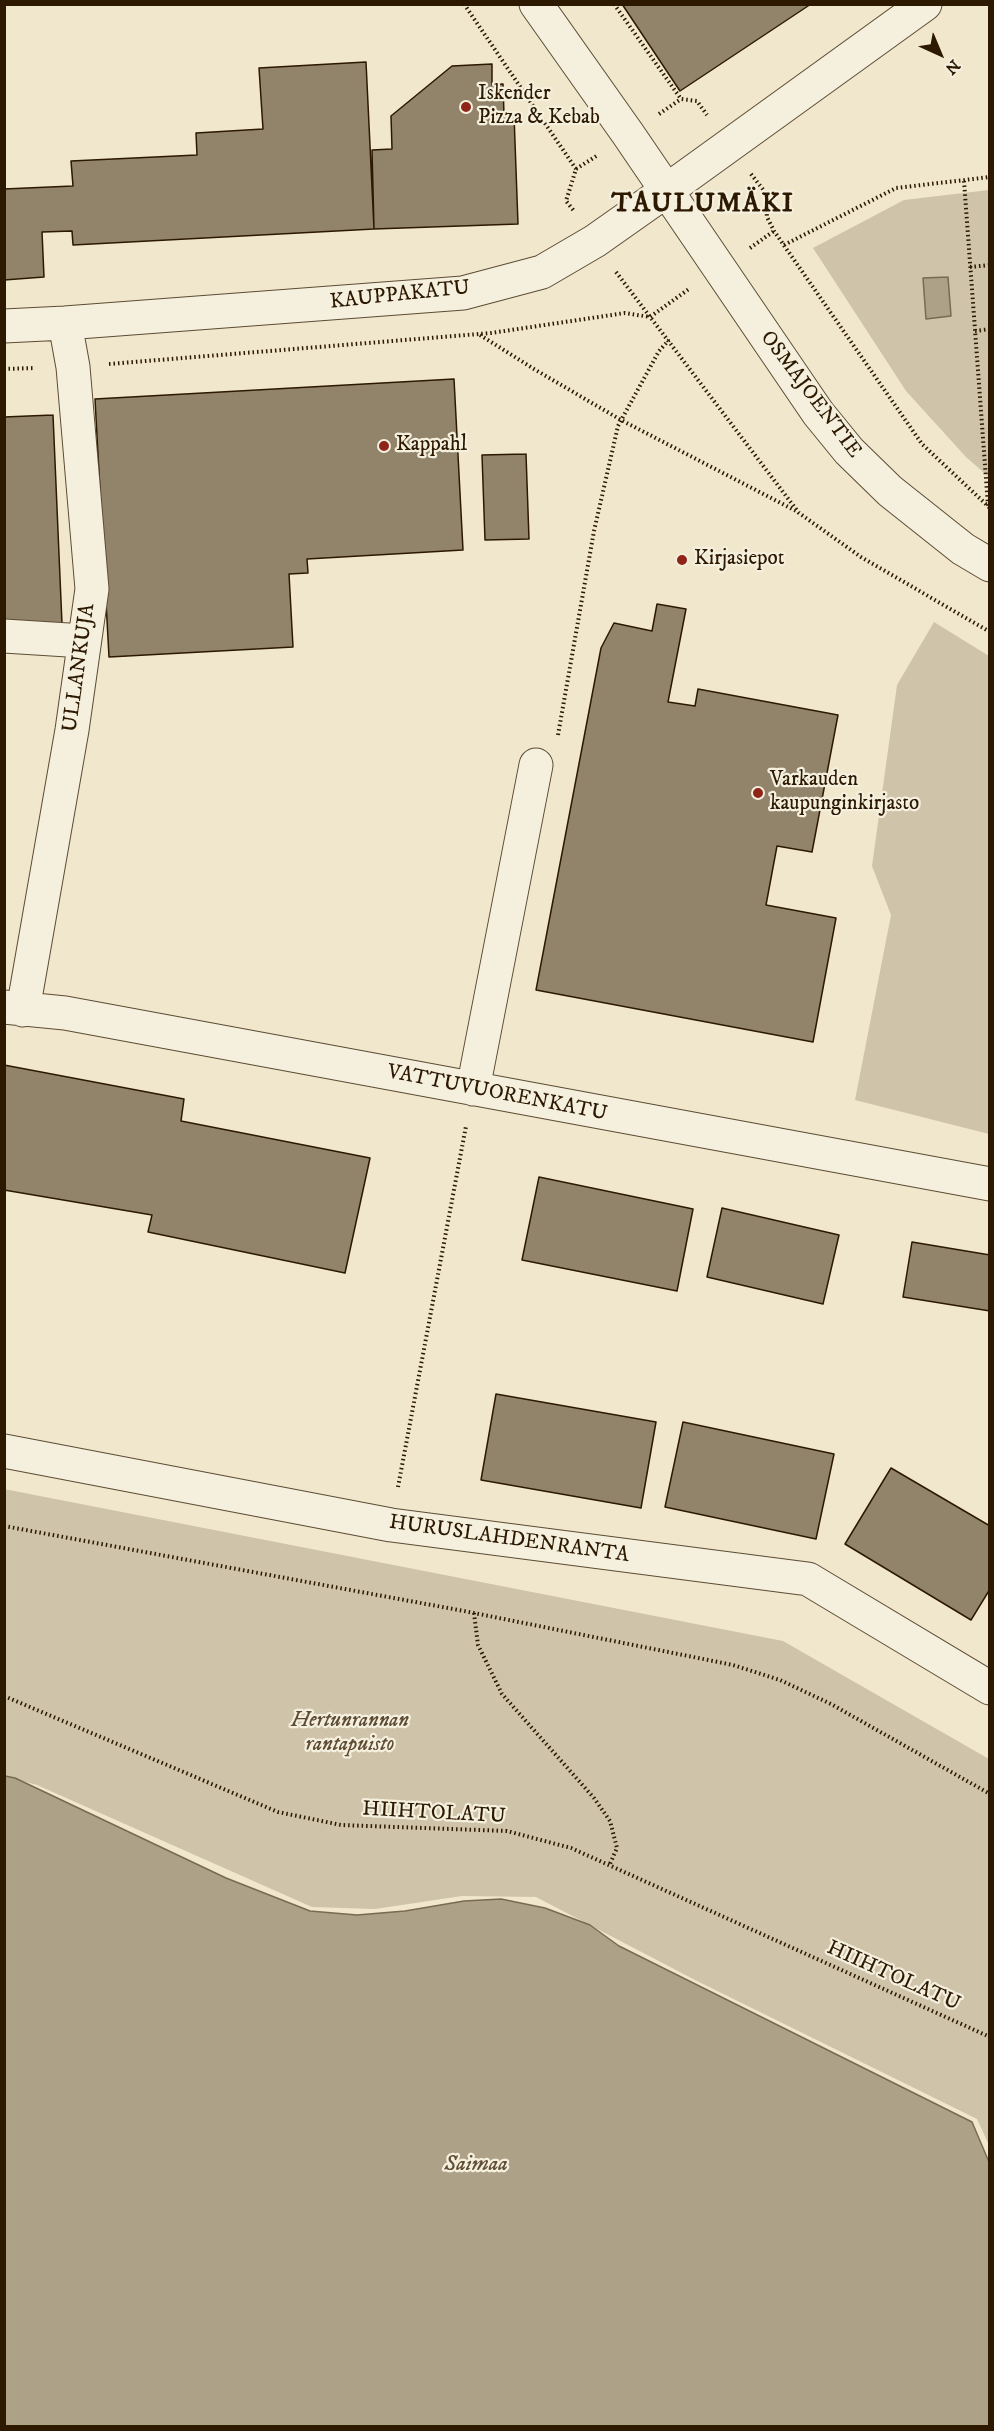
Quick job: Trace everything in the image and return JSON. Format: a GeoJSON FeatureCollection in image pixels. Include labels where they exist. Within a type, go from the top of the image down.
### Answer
{"type":"FeatureCollection","features":[{"type":"Feature","properties":{"kind":"street","name":"OSMAJOENTIE"},"geometry":{"type":"LineString","coordinates":[[536,4],[818,413],[849,452],[907,505],[963,549],[990,565]]}},
{"type":"Feature","properties":{"kind":"street","name":"KAUPPAKATU"},"geometry":{"type":"LineString","coordinates":[[4,326],[65,324],[463,293],[542,272],[595,241],[925,4]]}},
{"type":"Feature","properties":{"kind":"street","name":"ULLANKUJA"},"geometry":{"type":"LineString","coordinates":[[14,1009],[72,730],[92,589],[73,367],[65,324]]}},
{"type":"Feature","properties":{"kind":"street"},"geometry":{"type":"LineString","coordinates":[[4,636],[84,641]]}},
{"type":"Feature","properties":{"kind":"street"},"geometry":{"type":"LineString","coordinates":[[473,1089],[536,765]]}},
{"type":"Feature","properties":{"kind":"street","name":"VATTUVUORENKATU"},"geometry":{"type":"LineString","coordinates":[[14,1009],[65,1013],[990,1184]]}},
{"type":"Feature","properties":{"kind":"street","name":"HURUSLAHDENRANTA"},"geometry":{"type":"LineString","coordinates":[[4,1451],[391,1525],[808,1579],[990,1688]]}},
{"type":"Feature","properties":{"kind":"path"},"geometry":{"type":"LineString","coordinates":[[464,4],[576,169],[566,201]]}},
{"type":"Feature","properties":{"kind":"path"},"geometry":{"type":"LineString","coordinates":[[614,4],[681,99],[697,101]]}},
{"type":"Feature","properties":{"kind":"path"},"geometry":{"type":"LineString","coordinates":[[784,245],[896,188],[990,177]]}},
{"type":"Feature","properties":{"kind":"path"},"geometry":{"type":"LineString","coordinates":[[964,181],[989,507]]}},
{"type":"Feature","properties":{"kind":"path"},"geometry":{"type":"LineString","coordinates":[[765,192],[767,217],[784,245],[922,444],[989,507]]}},
{"type":"Feature","properties":{"kind":"path"},"geometry":{"type":"LineString","coordinates":[[970,267],[990,265]]}},
{"type":"Feature","properties":{"kind":"path"},"geometry":{"type":"LineString","coordinates":[[634,297],[799,513]]}},
{"type":"Feature","properties":{"kind":"path"},"geometry":{"type":"LineString","coordinates":[[4,369],[73,367],[479,334],[625,313],[650,317],[666,306]]}},
{"type":"Feature","properties":{"kind":"path"},"geometry":{"type":"LineString","coordinates":[[975,330],[990,329]]}},
{"type":"Feature","properties":{"kind":"path"},"geometry":{"type":"LineString","coordinates":[[479,334],[621,420],[799,513],[861,557],[990,632]]}},
{"type":"Feature","properties":{"kind":"path"},"geometry":{"type":"LineString","coordinates":[[4,1527],[474,1613],[733,1665],[780,1680],[895,1739],[990,1794]]}},
{"type":"Feature","properties":{"kind":"path"},"geometry":{"type":"LineString","coordinates":[[474,1613],[478,1645],[502,1694],[594,1798],[610,1821],[617,1848],[609,1866]]}},
{"type":"Feature","properties":{"kind":"path","name":"HIIHTOLATU"},"geometry":{"type":"LineString","coordinates":[[4,1696],[278,1812],[341,1825],[507,1831],[571,1848],[990,2037]]}},
{"type":"Feature","properties":{"kind":"green space"},"geometry":{"type":"Polygon","coordinates":[[[989,190],[989,477],[966,457],[906,391],[813,248],[904,200],[989,190]]]}},
{"type":"Feature","properties":{"kind":"green space"},"geometry":{"type":"Polygon","coordinates":[[[934,622],[989,656],[989,1134],[855,1100],[891,915],[872,866],[897,685],[934,622]]]}},
{"type":"Feature","properties":{"kind":"green space","name":"Hertunrannan rantapuisto"},"geometry":{"type":"Polygon","coordinates":[[[4,1489],[783,1641],[989,1759],[989,2145],[977,2119],[697,1981],[536,1897],[462,1896],[375,1909],[312,1907],[37,1785],[5,1776],[4,1489]]]}},
{"type":"Feature","properties":{"kind":"water"},"geometry":{"type":"Polygon","coordinates":[[[948,277],[951,316],[926,319],[923,278],[948,277]]]}},
{"type":"Feature","properties":{"kind":"water","name":"Saimaa"},"geometry":{"type":"Polygon","coordinates":[[[5,1776],[15,1778],[226,1878],[310,1911],[357,1915],[405,1911],[464,1901],[501,1899],[545,1908],[590,1925],[619,1946],[972,2122],[989,2162],[989,2426],[5,2426],[5,1776]]]}},
{"type":"Feature","properties":{"kind":"building"},"geometry":{"type":"Polygon","coordinates":[[[622,4],[811,4],[680,91],[622,4]]]}},
{"type":"Feature","properties":{"kind":"building"},"geometry":{"type":"Polygon","coordinates":[[[366,62],[374,229],[73,245],[72,231],[42,232],[44,277],[4,280],[4,189],[73,186],[71,161],[197,155],[196,133],[263,129],[259,68],[366,62]]]}},
{"type":"Feature","properties":{"kind":"building"},"geometry":{"type":"Polygon","coordinates":[[[492,64],[492,85],[503,84],[504,115],[514,115],[518,224],[374,229],[372,150],[392,149],[391,116],[452,66],[492,64]]]}},
{"type":"Feature","properties":{"kind":"building"},"geometry":{"type":"Polygon","coordinates":[[[454,379],[463,550],[307,559],[308,573],[289,574],[293,647],[109,657],[95,399],[454,379]]]}},
{"type":"Feature","properties":{"kind":"building"},"geometry":{"type":"Polygon","coordinates":[[[53,415],[62,624],[4,627],[4,417],[53,415]]]}},
{"type":"Feature","properties":{"kind":"building"},"geometry":{"type":"Polygon","coordinates":[[[526,454],[529,539],[485,540],[482,455],[526,454]]]}},
{"type":"Feature","properties":{"kind":"building"},"geometry":{"type":"Polygon","coordinates":[[[657,604],[686,609],[668,702],[695,706],[698,689],[838,715],[812,852],[777,846],[766,905],[836,918],[813,1042],[536,990],[601,648],[614,623],[652,631],[657,604]]]}},
{"type":"Feature","properties":{"kind":"building"},"geometry":{"type":"Polygon","coordinates":[[[4,1065],[184,1099],[181,1121],[370,1158],[345,1273],[148,1232],[152,1215],[4,1190],[4,1065]]]}},
{"type":"Feature","properties":{"kind":"building"},"geometry":{"type":"Polygon","coordinates":[[[539,1177],[693,1209],[677,1291],[522,1260],[539,1177]]]}},
{"type":"Feature","properties":{"kind":"building"},"geometry":{"type":"Polygon","coordinates":[[[722,1208],[839,1235],[823,1304],[707,1277],[722,1208]]]}},
{"type":"Feature","properties":{"kind":"building"},"geometry":{"type":"Polygon","coordinates":[[[912,1242],[990,1255],[990,1311],[903,1297],[912,1242]]]}},
{"type":"Feature","properties":{"kind":"building"},"geometry":{"type":"Polygon","coordinates":[[[496,1394],[656,1422],[641,1508],[481,1480],[496,1394]]]}},
{"type":"Feature","properties":{"kind":"building"},"geometry":{"type":"Polygon","coordinates":[[[683,1422],[834,1454],[816,1539],[665,1507],[683,1422]]]}},
{"type":"Feature","properties":{"kind":"building"},"geometry":{"type":"Polygon","coordinates":[[[891,1468],[990,1526],[990,1589],[971,1620],[845,1544],[891,1468]]]}},
{"type":"Feature","properties":{"kind":"place","name":"Iskender Pizza & Kebab"},"geometry":{"type":"Point","coordinates":[466,107]}},
{"type":"Feature","properties":{"kind":"place","name":"Kappahl"},"geometry":{"type":"Point","coordinates":[384,446]}},
{"type":"Feature","properties":{"kind":"place","name":"Kirjasiepot"},"geometry":{"type":"Point","coordinates":[682,560]}},
{"type":"Feature","properties":{"kind":"place","name":"Varkauden kaupunginkirjasto"},"geometry":{"type":"Point","coordinates":[758,793]}},
{"type":"Feature","properties":{"kind":"district","name":"TAULUMÄKI"},"geometry":{"type":"Point","coordinates":[703,205]}}]}
